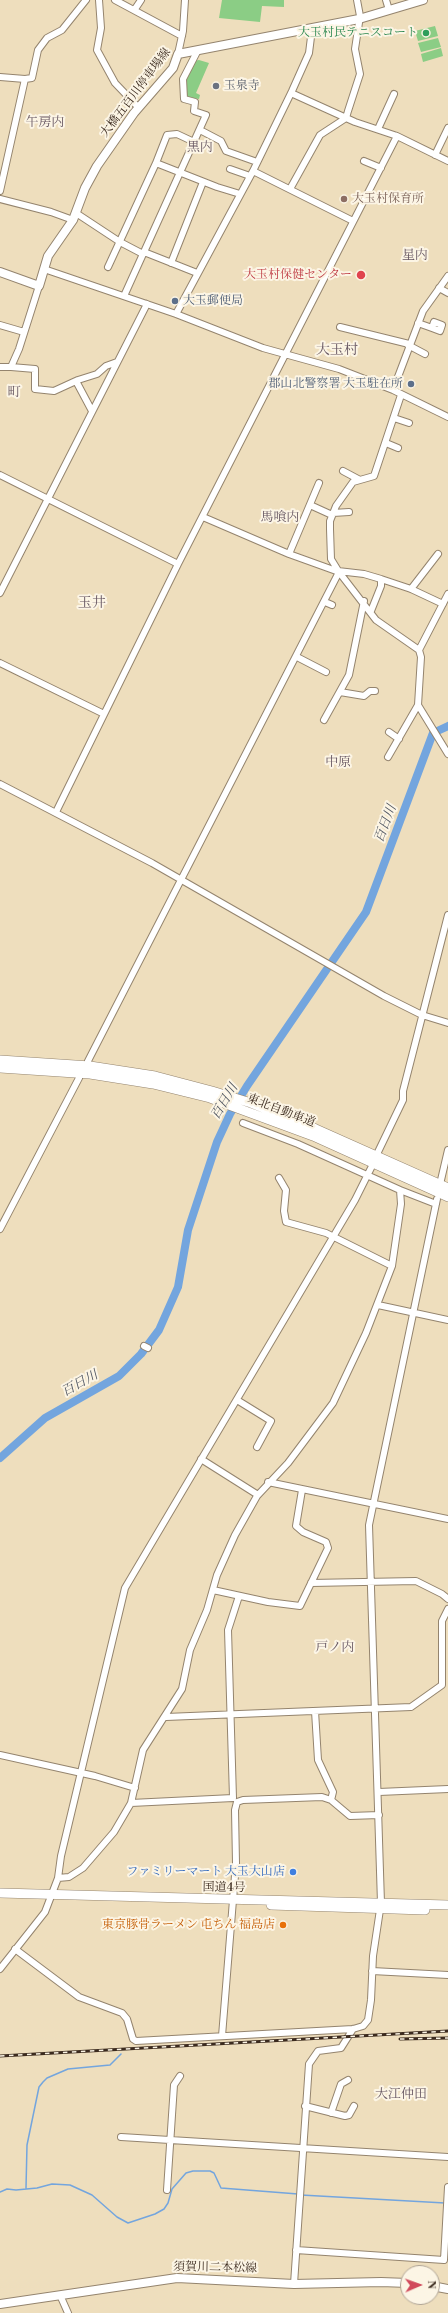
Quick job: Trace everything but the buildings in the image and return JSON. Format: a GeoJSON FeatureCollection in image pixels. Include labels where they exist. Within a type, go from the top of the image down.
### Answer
{"type":"FeatureCollection","features":[{"type":"Feature","properties":{"kind":"highway","name":"東北自動車道"},"geometry":{"type":"LineString","coordinates":[[0,1060],[61,1063],[155,1076],[316,1129],[448,1188]]}},
{"type":"Feature","properties":{"kind":"highway","name":"東北自動車道"},"geometry":{"type":"LineString","coordinates":[[0,1068],[61,1070],[124,1079],[233,1101]]}},
{"type":"Feature","properties":{"kind":"highway","name":"東北自動車道"},"geometry":{"type":"LineString","coordinates":[[249,1107],[448,1197]]}},
{"type":"Feature","properties":{"kind":"highway","name":"国道4号"},"geometry":{"type":"LineString","coordinates":[[0,1893],[52,1897],[381,1906],[448,1905]]}},
{"type":"Feature","properties":{"kind":"highway","name":"国道4号"},"geometry":{"type":"LineString","coordinates":[[0,1899],[52,1897]]}},
{"type":"Feature","properties":{"kind":"highway","name":"国道4号"},"geometry":{"type":"LineString","coordinates":[[381,1906],[448,1911]]}},
{"type":"Feature","properties":{"kind":"main road","name":"大橋五百川停車場線"},"geometry":{"type":"LineString","coordinates":[[39,286],[50,252],[74,217],[90,178],[138,107],[173,68],[178,54],[359,19],[423,0]]}},
{"type":"Feature","properties":{"kind":"main road"},"geometry":{"type":"LineString","coordinates":[[0,272],[39,286]]}},
{"type":"Feature","properties":{"kind":"main road","name":"須賀川二本松線"},"geometry":{"type":"LineString","coordinates":[[0,2304],[176,2278],[294,2284],[400,2283]]}},
{"type":"Feature","properties":{"kind":"street"},"geometry":{"type":"LineString","coordinates":[[0,77],[25,79],[32,78],[35,58],[43,41],[62,30],[86,0]]}},
{"type":"Feature","properties":{"kind":"street"},"geometry":{"type":"LineString","coordinates":[[99,0],[101,28],[97,50],[115,83],[138,107]]}},
{"type":"Feature","properties":{"kind":"street"},"geometry":{"type":"LineString","coordinates":[[115,0],[182,36]]}},
{"type":"Feature","properties":{"kind":"street"},"geometry":{"type":"LineString","coordinates":[[135,10],[141,0]]}},
{"type":"Feature","properties":{"kind":"street"},"geometry":{"type":"LineString","coordinates":[[178,54],[182,36],[185,0]]}},
{"type":"Feature","properties":{"kind":"street"},"geometry":{"type":"LineString","coordinates":[[290,189],[320,135],[346,118],[360,74],[355,50],[359,19],[357,0]]}},
{"type":"Feature","properties":{"kind":"street"},"geometry":{"type":"LineString","coordinates":[[386,0],[388,10]]}},
{"type":"Feature","properties":{"kind":"street"},"geometry":{"type":"LineString","coordinates":[[176,314],[251,174],[291,93],[309,53],[312,29]]}},
{"type":"Feature","properties":{"kind":"street"},"geometry":{"type":"LineString","coordinates":[[124,296],[206,115],[194,111],[195,102],[184,99],[183,79],[198,50]]}},
{"type":"Feature","properties":{"kind":"street"},"geometry":{"type":"LineString","coordinates":[[0,191],[25,79]]}},
{"type":"Feature","properties":{"kind":"street"},"geometry":{"type":"LineString","coordinates":[[291,93],[346,118],[397,136],[448,161]]}},
{"type":"Feature","properties":{"kind":"street"},"geometry":{"type":"LineString","coordinates":[[378,129],[394,94]]}},
{"type":"Feature","properties":{"kind":"street"},"geometry":{"type":"LineString","coordinates":[[435,155],[448,128]]}},
{"type":"Feature","properties":{"kind":"street"},"geometry":{"type":"LineString","coordinates":[[200,130],[221,141],[226,151],[257,162]]}},
{"type":"Feature","properties":{"kind":"street"},"geometry":{"type":"LineString","coordinates":[[108,267],[156,164],[167,135],[177,134],[194,142]]}},
{"type":"Feature","properties":{"kind":"street"},"geometry":{"type":"LineString","coordinates":[[56,812],[178,564],[397,136]]}},
{"type":"Feature","properties":{"kind":"street"},"geometry":{"type":"LineString","coordinates":[[364,162],[381,168]]}},
{"type":"Feature","properties":{"kind":"street"},"geometry":{"type":"LineString","coordinates":[[156,164],[240,194]]}},
{"type":"Feature","properties":{"kind":"street"},"geometry":{"type":"LineString","coordinates":[[230,169],[251,174],[290,189],[353,221]]}},
{"type":"Feature","properties":{"kind":"street"},"geometry":{"type":"LineString","coordinates":[[171,262],[203,182]]}},
{"type":"Feature","properties":{"kind":"street"},"geometry":{"type":"LineString","coordinates":[[0,199],[74,217],[144,253],[197,273]]}},
{"type":"Feature","properties":{"kind":"street"},"geometry":{"type":"LineString","coordinates":[[44,269],[176,314],[286,355],[339,369],[393,390],[448,417]]}},
{"type":"Feature","properties":{"kind":"street"},"geometry":{"type":"LineString","coordinates":[[393,390],[409,345],[423,312],[448,276]]}},
{"type":"Feature","properties":{"kind":"street"},"geometry":{"type":"LineString","coordinates":[[11,367],[39,286]]}},
{"type":"Feature","properties":{"kind":"street"},"geometry":{"type":"LineString","coordinates":[[439,288],[448,294]]}},
{"type":"Feature","properties":{"kind":"street"},"geometry":{"type":"LineString","coordinates":[[0,593],[116,362],[147,304]]}},
{"type":"Feature","properties":{"kind":"street"},"geometry":{"type":"LineString","coordinates":[[418,323],[432,328]]}},
{"type":"Feature","properties":{"kind":"street"},"geometry":{"type":"LineString","coordinates":[[0,325],[24,332]]}},
{"type":"Feature","properties":{"kind":"street"},"geometry":{"type":"LineString","coordinates":[[340,327],[409,345],[425,354]]}},
{"type":"Feature","properties":{"kind":"street"},"geometry":{"type":"LineString","coordinates":[[0,367],[34,369],[35,386],[38,391],[54,391],[76,381],[97,374],[106,366],[116,362]]}},
{"type":"Feature","properties":{"kind":"street"},"geometry":{"type":"LineString","coordinates":[[76,381],[92,411]]}},
{"type":"Feature","properties":{"kind":"street"},"geometry":{"type":"LineString","coordinates":[[401,395],[386,444],[374,476],[358,479],[353,482],[332,514],[330,529],[331,552],[333,564],[383,626],[419,650]]}},
{"type":"Feature","properties":{"kind":"street"},"geometry":{"type":"LineString","coordinates":[[394,418],[409,423]]}},
{"type":"Feature","properties":{"kind":"street"},"geometry":{"type":"LineString","coordinates":[[386,444],[398,448]]}},
{"type":"Feature","properties":{"kind":"street"},"geometry":{"type":"LineString","coordinates":[[343,471],[358,479]]}},
{"type":"Feature","properties":{"kind":"street"},"geometry":{"type":"LineString","coordinates":[[0,475],[178,564]]}},
{"type":"Feature","properties":{"kind":"street"},"geometry":{"type":"LineString","coordinates":[[289,554],[319,483]]}},
{"type":"Feature","properties":{"kind":"street"},"geometry":{"type":"LineString","coordinates":[[310,505],[332,514],[349,512]]}},
{"type":"Feature","properties":{"kind":"street"},"geometry":{"type":"LineString","coordinates":[[203,517],[289,554],[338,571],[364,574],[381,579],[411,589],[443,604]]}},
{"type":"Feature","properties":{"kind":"street"},"geometry":{"type":"LineString","coordinates":[[411,589],[438,554]]}},
{"type":"Feature","properties":{"kind":"street"},"geometry":{"type":"LineString","coordinates":[[88,1061],[325,602],[338,571]]}},
{"type":"Feature","properties":{"kind":"street"},"geometry":{"type":"LineString","coordinates":[[371,611],[381,586],[381,579]]}},
{"type":"Feature","properties":{"kind":"street"},"geometry":{"type":"LineString","coordinates":[[388,757],[418,705],[422,672],[419,650],[448,594]]}},
{"type":"Feature","properties":{"kind":"street"},"geometry":{"type":"LineString","coordinates":[[324,720],[349,675],[364,601]]}},
{"type":"Feature","properties":{"kind":"street"},"geometry":{"type":"LineString","coordinates":[[325,602],[332,605]]}},
{"type":"Feature","properties":{"kind":"street"},"geometry":{"type":"LineString","coordinates":[[296,657],[326,672]]}},
{"type":"Feature","properties":{"kind":"street"},"geometry":{"type":"LineString","coordinates":[[0,663],[104,714]]}},
{"type":"Feature","properties":{"kind":"street"},"geometry":{"type":"LineString","coordinates":[[340,692],[364,696],[372,690],[376,691]]}},
{"type":"Feature","properties":{"kind":"street"},"geometry":{"type":"LineString","coordinates":[[418,705],[448,754]]}},
{"type":"Feature","properties":{"kind":"street"},"geometry":{"type":"LineString","coordinates":[[389,732],[399,740]]}},
{"type":"Feature","properties":{"kind":"street"},"geometry":{"type":"LineString","coordinates":[[0,784],[56,812],[181,880],[336,969],[422,1015],[448,1023]]}},
{"type":"Feature","properties":{"kind":"street"},"geometry":{"type":"LineString","coordinates":[[378,1152],[403,1100],[422,1015],[448,915]]}},
{"type":"Feature","properties":{"kind":"street"},"geometry":{"type":"LineString","coordinates":[[0,1229],[79,1078]]}},
{"type":"Feature","properties":{"kind":"street"},"geometry":{"type":"LineString","coordinates":[[15,1949],[79,1997],[122,2013],[127,2019],[135,2041],[354,2029],[363,2026],[368,2020],[371,2000],[372,1971],[381,1906],[379,1792],[369,1529],[437,1202],[400,1190],[298,1144],[243,1123]]}},
{"type":"Feature","properties":{"kind":"street"},"geometry":{"type":"LineString","coordinates":[[442,1180],[448,1150]]}},
{"type":"Feature","properties":{"kind":"street"},"geometry":{"type":"LineString","coordinates":[[0,1969],[45,1912],[52,1897],[58,1878],[61,1856],[125,1588],[237,1400],[371,1168]]}},
{"type":"Feature","properties":{"kind":"street"},"geometry":{"type":"LineString","coordinates":[[279,1178],[286,1190],[284,1211],[286,1222],[333,1236],[392,1266]]}},
{"type":"Feature","properties":{"kind":"street"},"geometry":{"type":"LineString","coordinates":[[58,1878],[68,1877],[84,1868],[114,1832],[131,1803],[136,1788],[139,1762],[143,1750],[166,1717],[182,1689],[190,1650],[207,1610],[232,1541],[258,1495],[268,1482],[288,1463],[333,1402],[378,1305],[392,1266],[400,1204],[400,1190]]}},
{"type":"Feature","properties":{"kind":"street"},"geometry":{"type":"LineString","coordinates":[[378,1305],[413,1314],[448,1320]]}},
{"type":"Feature","properties":{"kind":"street"},"geometry":{"type":"LineString","coordinates":[[237,1400],[272,1421],[257,1447]]}},
{"type":"Feature","properties":{"kind":"street"},"geometry":{"type":"LineString","coordinates":[[201,1460],[258,1495]]}},
{"type":"Feature","properties":{"kind":"street"},"geometry":{"type":"LineString","coordinates":[[268,1482],[448,1519]]}},
{"type":"Feature","properties":{"kind":"street"},"geometry":{"type":"LineString","coordinates":[[213,1590],[298,1607],[301,1605],[328,1546],[326,1542],[303,1532],[296,1526],[302,1490]]}},
{"type":"Feature","properties":{"kind":"street"},"geometry":{"type":"LineString","coordinates":[[311,1583],[416,1581],[442,1594],[448,1599]]}},
{"type":"Feature","properties":{"kind":"street"},"geometry":{"type":"LineString","coordinates":[[222,2036],[236,1855],[228,1630],[239,1596]]}},
{"type":"Feature","properties":{"kind":"street"},"geometry":{"type":"LineString","coordinates":[[166,1717],[411,1707],[442,1685],[442,1621],[448,1609]]}},
{"type":"Feature","properties":{"kind":"street"},"geometry":{"type":"LineString","coordinates":[[315,1711],[318,1760],[332,1792],[331,1800]]}},
{"type":"Feature","properties":{"kind":"street"},"geometry":{"type":"LineString","coordinates":[[0,1755],[81,1773],[136,1788]]}},
{"type":"Feature","properties":{"kind":"street"},"geometry":{"type":"LineString","coordinates":[[379,1792],[448,1789]]}},
{"type":"Feature","properties":{"kind":"street"},"geometry":{"type":"LineString","coordinates":[[131,1803],[235,1801],[322,1797],[331,1800],[350,1816],[379,1815]]}},
{"type":"Feature","properties":{"kind":"street"},"geometry":{"type":"LineString","coordinates":[[372,1971],[448,1975]]}},
{"type":"Feature","properties":{"kind":"street"},"geometry":{"type":"LineString","coordinates":[[294,2284],[309,2064],[318,2052],[341,2048],[354,2029]]}},
{"type":"Feature","properties":{"kind":"street"},"geometry":{"type":"LineString","coordinates":[[167,2190],[174,2085],[180,2076]]}},
{"type":"Feature","properties":{"kind":"street"},"geometry":{"type":"LineString","coordinates":[[331,2113],[341,2084],[348,2080]]}},
{"type":"Feature","properties":{"kind":"street"},"geometry":{"type":"LineString","coordinates":[[305,2106],[347,2116],[354,2106]]}},
{"type":"Feature","properties":{"kind":"street"},"geometry":{"type":"LineString","coordinates":[[121,2137],[448,2157]]}},
{"type":"Feature","properties":{"kind":"street"},"geometry":{"type":"LineString","coordinates":[[296,2250],[444,2260],[448,2187]]}},
{"type":"Feature","properties":{"kind":"street"},"geometry":{"type":"LineString","coordinates":[[60,2295],[68,2313]]}},
{"type":"Feature","properties":{"kind":"green space"},"geometry":{"type":"Polygon","coordinates":[[[222,0],[284,0],[284,7],[262,6],[260,22],[219,18],[222,0]]]}},
{"type":"Feature","properties":{"kind":"green space","name":"大玉村民テニスコート"},"geometry":{"type":"Polygon","coordinates":[[[435,26],[438,36],[418,41],[415,31],[435,26]]]}},
{"type":"Feature","properties":{"kind":"green space","name":"大玉村民テニスコート"},"geometry":{"type":"Polygon","coordinates":[[[438,38],[441,47],[421,52],[418,43],[438,38]]]}},
{"type":"Feature","properties":{"kind":"green space","name":"大玉村民テニスコート"},"geometry":{"type":"Polygon","coordinates":[[[441,48],[443,56],[423,62],[421,54],[441,48]]]}},
{"type":"Feature","properties":{"kind":"green space"},"geometry":{"type":"Polygon","coordinates":[[[199,60],[209,63],[196,93],[200,95],[199,99],[187,97],[185,80],[193,61],[199,60]]]}},
{"type":"Feature","properties":{"kind":"waterway","name":"百日川"},"geometry":{"type":"LineString","coordinates":[[0,1458],[45,1418],[119,1376],[141,1354],[159,1330],[178,1287],[188,1230],[217,1142],[230,1114],[247,1086],[366,912],[433,733],[448,726]]}},
{"type":"Feature","properties":{"kind":"waterway"},"geometry":{"type":"LineString","coordinates":[[26,2188],[27,2145],[39,2087],[47,2078],[68,2069],[110,2065],[121,2054]]}},
{"type":"Feature","properties":{"kind":"waterway"},"geometry":{"type":"LineString","coordinates":[[0,2192],[7,2189],[16,2190],[37,2188],[52,2184],[70,2185],[92,2195],[117,2217],[128,2223],[155,2214],[164,2209],[168,2203],[172,2189],[186,2173],[193,2171],[210,2171],[214,2173],[221,2188],[298,2194]]}},
{"type":"Feature","properties":{"kind":"waterway"},"geometry":{"type":"LineString","coordinates":[[301,2195],[445,2203]]}},
{"type":"Feature","properties":{"kind":"railway"},"geometry":{"type":"LineString","coordinates":[[0,2056],[448,2031]]}},
{"type":"Feature","properties":{"kind":"railway"},"geometry":{"type":"LineString","coordinates":[[400,2039],[448,2038]]}},
{"type":"Feature","properties":{"kind":"place","name":"大玉村民テニスコート"},"geometry":{"type":"Point","coordinates":[426,33]}},
{"type":"Feature","properties":{"kind":"place","name":"玉泉寺"},"geometry":{"type":"Point","coordinates":[216,86]}},
{"type":"Feature","properties":{"kind":"place","name":"大玉村保育所"},"geometry":{"type":"Point","coordinates":[344,199]}},
{"type":"Feature","properties":{"kind":"place","name":"大玉村保健センター"},"geometry":{"type":"Point","coordinates":[361,275]}},
{"type":"Feature","properties":{"kind":"place","name":"大玉郵便局"},"geometry":{"type":"Point","coordinates":[175,301]}},
{"type":"Feature","properties":{"kind":"place","name":"郡山北警察署 大玉駐在所"},"geometry":{"type":"Point","coordinates":[411,384]}},
{"type":"Feature","properties":{"kind":"place","name":"ファミリーマート 大玉大山店"},"geometry":{"type":"Point","coordinates":[293,1872]}},
{"type":"Feature","properties":{"kind":"place","name":"東京豚骨ラーメン 屯ちん 福島店"},"geometry":{"type":"Point","coordinates":[283,1925]}},
{"type":"Feature","properties":{"kind":"district","name":"午房内"},"geometry":{"type":"Point","coordinates":[45,123]}},
{"type":"Feature","properties":{"kind":"district","name":"黒内"},"geometry":{"type":"Point","coordinates":[200,148]}},
{"type":"Feature","properties":{"kind":"district","name":"星内"},"geometry":{"type":"Point","coordinates":[415,256]}},
{"type":"Feature","properties":{"kind":"district","name":"大玉村"},"geometry":{"type":"Point","coordinates":[337,351]}},
{"type":"Feature","properties":{"kind":"district","name":"町"},"geometry":{"type":"Point","coordinates":[14,393]}},
{"type":"Feature","properties":{"kind":"district","name":"馬喰内"},"geometry":{"type":"Point","coordinates":[280,518]}},
{"type":"Feature","properties":{"kind":"district","name":"玉井"},"geometry":{"type":"Point","coordinates":[92,604]}},
{"type":"Feature","properties":{"kind":"district","name":"中原"},"geometry":{"type":"Point","coordinates":[338,763]}},
{"type":"Feature","properties":{"kind":"district","name":"戸ノ内"},"geometry":{"type":"Point","coordinates":[335,1648]}},
{"type":"Feature","properties":{"kind":"district","name":"大江仲田"},"geometry":{"type":"Point","coordinates":[401,2095]}}]}
